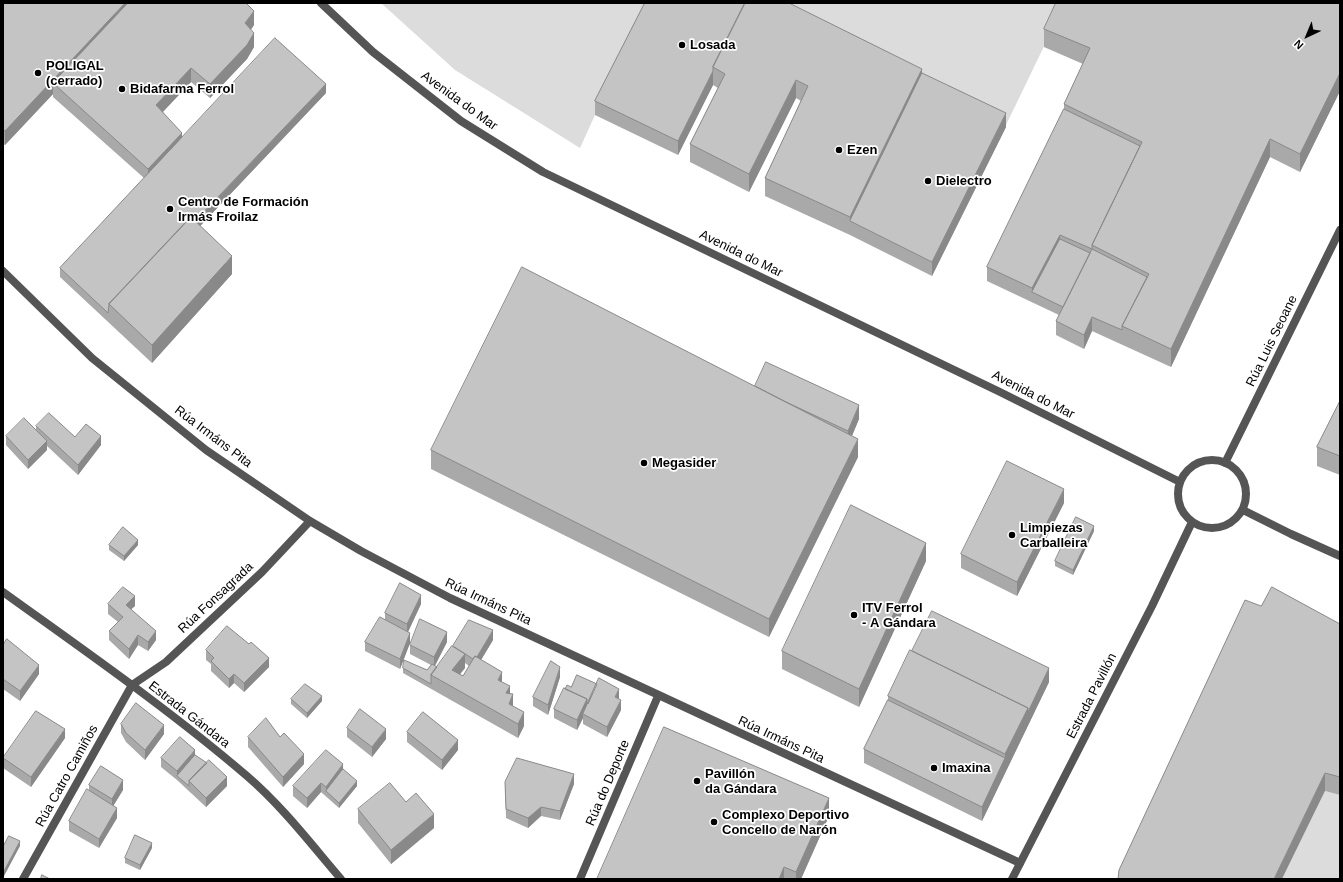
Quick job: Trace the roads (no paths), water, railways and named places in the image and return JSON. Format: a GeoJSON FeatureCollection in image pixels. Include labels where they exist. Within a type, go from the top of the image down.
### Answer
{"type":"FeatureCollection","features":[{"type":"Feature","properties":{"kind":"street","name":"Avenida do Mar"},"geometry":{"type":"LineString","coordinates":[[321,3],[373,52],[461,121],[543,172],[1000,392],[1180,482]]}},
{"type":"Feature","properties":{"kind":"street","name":"Rúa Luis Seoane"},"geometry":{"type":"LineString","coordinates":[[1225,463],[1340,230]]}},
{"type":"Feature","properties":{"kind":"street","name":"Rúa Irmáns Pita"},"geometry":{"type":"LineString","coordinates":[[3,271],[92,358],[206,450],[310,521],[361,551],[450,598],[1020,863]]}},
{"type":"Feature","properties":{"kind":"street"},"geometry":{"type":"LineString","coordinates":[[1217,460],[1225,463],[1238,472],[1245,485],[1246,499],[1243,510],[1236,519],[1226,525],[1216,528],[1204,528],[1192,522],[1180,506],[1178,495],[1180,482],[1192,466],[1200,462],[1217,460]]}},
{"type":"Feature","properties":{"kind":"street"},"geometry":{"type":"LineString","coordinates":[[1243,510],[1340,556]]}},
{"type":"Feature","properties":{"kind":"street","name":"Rúa Fonsagrada"},"geometry":{"type":"LineString","coordinates":[[132,685],[166,662],[262,572],[310,521]]}},
{"type":"Feature","properties":{"kind":"street","name":"Estrada Pavillón"},"geometry":{"type":"LineString","coordinates":[[1012,879],[1152,606],[1192,522]]}},
{"type":"Feature","properties":{"kind":"street","name":"Estrada Gándara"},"geometry":{"type":"LineString","coordinates":[[3,592],[132,685],[248,777],[282,812],[341,879]]}},
{"type":"Feature","properties":{"kind":"street","name":"Rúa Catro Camiños"},"geometry":{"type":"LineString","coordinates":[[23,879],[132,685]]}},
{"type":"Feature","properties":{"kind":"street","name":"Rúa do Deporte"},"geometry":{"type":"LineString","coordinates":[[580,879],[658,696]]}},
{"type":"Feature","properties":{"kind":"place","name":"Losada"},"geometry":{"type":"Point","coordinates":[682,45]}},
{"type":"Feature","properties":{"kind":"place","name":"POLIGAL (cerrado)"},"geometry":{"type":"Point","coordinates":[38,73]}},
{"type":"Feature","properties":{"kind":"place","name":"Bidafarma Ferrol"},"geometry":{"type":"Point","coordinates":[122,89]}},
{"type":"Feature","properties":{"kind":"place","name":"Ezen"},"geometry":{"type":"Point","coordinates":[839,150]}},
{"type":"Feature","properties":{"kind":"place","name":"Dielectro"},"geometry":{"type":"Point","coordinates":[928,181]}},
{"type":"Feature","properties":{"kind":"place","name":"Centro de Formación Irmás Froilaz"},"geometry":{"type":"Point","coordinates":[170,209]}},
{"type":"Feature","properties":{"kind":"place","name":"Megasider"},"geometry":{"type":"Point","coordinates":[644,463]}},
{"type":"Feature","properties":{"kind":"place","name":"Limpiezas Carballeira"},"geometry":{"type":"Point","coordinates":[1012,535]}},
{"type":"Feature","properties":{"kind":"place","name":"ITV Ferrol - A Gándara"},"geometry":{"type":"Point","coordinates":[854,615]}},
{"type":"Feature","properties":{"kind":"place","name":"Imaxina"},"geometry":{"type":"Point","coordinates":[934,768]}},
{"type":"Feature","properties":{"kind":"place","name":"Pavillón da Gándara"},"geometry":{"type":"Point","coordinates":[697,781]}},
{"type":"Feature","properties":{"kind":"place","name":"Complexo Deportivo Concello de Narón"},"geometry":{"type":"Point","coordinates":[714,822]}}]}
